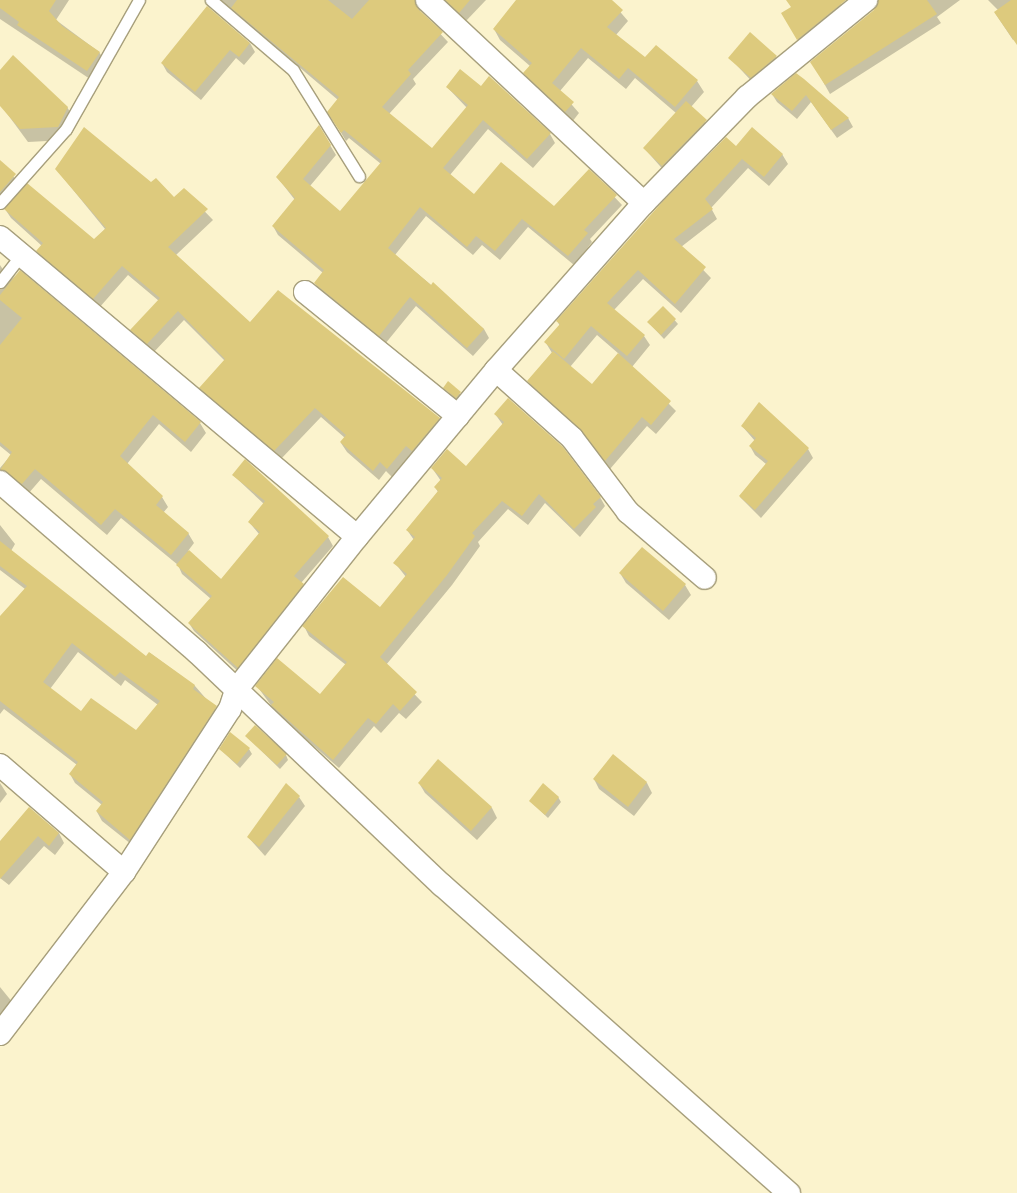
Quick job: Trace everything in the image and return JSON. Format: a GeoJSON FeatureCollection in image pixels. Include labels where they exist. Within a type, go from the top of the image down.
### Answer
{"type":"FeatureCollection","features":[{"type":"Feature","properties":{"kind":"street"},"geometry":{"type":"LineString","coordinates":[[426,0],[644,203]]}},
{"type":"Feature","properties":{"kind":"street"},"geometry":{"type":"LineString","coordinates":[[0,1034],[124,872],[230,709],[236,690],[357,537],[496,370],[644,203],[746,96],[866,0]]}},
{"type":"Feature","properties":{"kind":"street"},"geometry":{"type":"LineString","coordinates":[[0,237],[357,537]]}},
{"type":"Feature","properties":{"kind":"street"},"geometry":{"type":"LineString","coordinates":[[305,292],[458,416]]}},
{"type":"Feature","properties":{"kind":"street"},"geometry":{"type":"LineString","coordinates":[[496,370],[572,438],[628,512],[705,578]]}},
{"type":"Feature","properties":{"kind":"street"},"geometry":{"type":"LineString","coordinates":[[0,482],[236,690],[442,885],[789,1193]]}},
{"type":"Feature","properties":{"kind":"street"},"geometry":{"type":"LineString","coordinates":[[0,765],[124,872]]}},
{"type":"Feature","properties":{"kind":"lane"},"geometry":{"type":"LineString","coordinates":[[0,203],[66,129],[139,0]]}},
{"type":"Feature","properties":{"kind":"lane"},"geometry":{"type":"LineString","coordinates":[[211,0],[293,70],[359,176]]}},
{"type":"Feature","properties":{"kind":"lane"},"geometry":{"type":"LineString","coordinates":[[0,282],[21,255]]}},
{"type":"Feature","properties":{"kind":"building"},"geometry":{"type":"Polygon","coordinates":[[[0,0],[56,0],[49,11],[62,26],[100,52],[87,71],[17,25],[19,22],[0,8],[0,0]]]}},
{"type":"Feature","properties":{"kind":"building"},"geometry":{"type":"Polygon","coordinates":[[[237,0],[328,0],[352,19],[369,0],[415,0],[418,9],[443,32],[408,70],[411,74],[382,107],[432,148],[468,105],[446,87],[460,69],[481,86],[489,76],[551,133],[527,159],[483,120],[443,168],[474,194],[501,162],[554,206],[589,169],[617,195],[584,230],[588,233],[568,256],[522,219],[495,251],[476,236],[467,247],[420,207],[388,248],[431,285],[433,282],[484,329],[467,348],[410,297],[379,336],[314,283],[324,270],[272,226],[295,198],[276,177],[319,125],[331,145],[303,179],[340,211],[382,161],[344,130],[341,133],[327,112],[339,97],[231,8],[237,0]]]}},
{"type":"Feature","properties":{"kind":"building"},"geometry":{"type":"Polygon","coordinates":[[[445,0],[470,0],[459,13],[445,0]]]}},
{"type":"Feature","properties":{"kind":"building"},"geometry":{"type":"Polygon","coordinates":[[[516,0],[612,0],[623,10],[607,27],[645,57],[656,45],[698,80],[675,107],[628,68],[619,79],[581,48],[552,83],[574,102],[565,112],[523,73],[532,63],[493,29],[516,0]]]}},
{"type":"Feature","properties":{"kind":"building"},"geometry":{"type":"Polygon","coordinates":[[[786,0],[846,0],[797,40],[781,13],[791,7],[786,0]]]}},
{"type":"Feature","properties":{"kind":"building"},"geometry":{"type":"Polygon","coordinates":[[[878,0],[927,0],[937,14],[825,85],[810,62],[874,10],[878,0]]]}},
{"type":"Feature","properties":{"kind":"building"},"geometry":{"type":"Polygon","coordinates":[[[1011,0],[1017,0],[1017,45],[994,12],[1011,0]]]}},
{"type":"Feature","properties":{"kind":"building"},"geometry":{"type":"Polygon","coordinates":[[[207,6],[250,43],[239,57],[230,50],[195,92],[161,63],[207,6]]]}},
{"type":"Feature","properties":{"kind":"building"},"geometry":{"type":"Polygon","coordinates":[[[750,32],[777,56],[751,78],[728,58],[750,32]]]}},
{"type":"Feature","properties":{"kind":"building"},"geometry":{"type":"Polygon","coordinates":[[[13,55],[68,107],[58,127],[20,129],[0,106],[0,70],[13,55]]]}},
{"type":"Feature","properties":{"kind":"building"},"geometry":{"type":"Polygon","coordinates":[[[796,73],[849,118],[831,130],[806,95],[792,111],[771,94],[796,73]]]}},
{"type":"Feature","properties":{"kind":"building"},"geometry":{"type":"Polygon","coordinates":[[[686,101],[707,120],[662,166],[643,148],[686,101]]]}},
{"type":"Feature","properties":{"kind":"building"},"geometry":{"type":"Polygon","coordinates":[[[84,127],[151,182],[156,178],[174,197],[184,188],[208,209],[168,247],[250,322],[278,290],[440,418],[412,451],[406,446],[387,469],[380,462],[373,471],[340,442],[346,435],[315,408],[274,451],[199,388],[225,359],[178,311],[147,344],[130,330],[160,298],[122,266],[93,299],[36,251],[43,243],[4,209],[27,183],[94,239],[106,228],[55,169],[84,127]]]}},
{"type":"Feature","properties":{"kind":"building"},"geometry":{"type":"Polygon","coordinates":[[[752,127],[783,154],[764,177],[742,159],[705,199],[713,209],[674,239],[706,267],[675,304],[638,270],[607,303],[645,335],[627,356],[591,326],[564,359],[544,342],[560,324],[556,321],[664,200],[726,137],[736,146],[752,127]]]}},
{"type":"Feature","properties":{"kind":"building"},"geometry":{"type":"Polygon","coordinates":[[[0,160],[16,174],[0,192],[0,160]]]}},
{"type":"Feature","properties":{"kind":"building"},"geometry":{"type":"Polygon","coordinates":[[[20,270],[201,422],[185,442],[153,415],[120,456],[163,496],[156,505],[189,533],[171,555],[115,509],[101,525],[35,469],[22,484],[0,470],[12,452],[0,442],[0,345],[22,318],[0,300],[0,295],[20,270]]]}},
{"type":"Feature","properties":{"kind":"building"},"geometry":{"type":"Polygon","coordinates":[[[663,306],[676,319],[661,335],[647,322],[663,306]]]}},
{"type":"Feature","properties":{"kind":"building"},"geometry":{"type":"Polygon","coordinates":[[[553,351],[592,384],[618,353],[671,401],[651,425],[642,417],[605,461],[580,429],[527,381],[553,351]]]}},
{"type":"Feature","properties":{"kind":"building"},"geometry":{"type":"Polygon","coordinates":[[[448,381],[461,392],[456,398],[443,388],[448,381]]]}},
{"type":"Feature","properties":{"kind":"building"},"geometry":{"type":"Polygon","coordinates":[[[508,398],[563,447],[601,497],[593,504],[596,507],[574,529],[539,494],[522,516],[502,501],[472,533],[475,536],[447,575],[380,657],[417,692],[400,711],[393,704],[376,724],[368,718],[333,760],[271,705],[274,702],[255,686],[277,658],[320,694],[347,662],[302,626],[343,577],[380,607],[407,574],[393,563],[415,537],[406,530],[438,491],[434,487],[442,478],[431,468],[447,449],[466,466],[504,422],[494,414],[508,398]]]}},
{"type":"Feature","properties":{"kind":"building"},"geometry":{"type":"Polygon","coordinates":[[[759,402],[809,448],[755,510],[739,496],[768,461],[749,446],[756,438],[741,426],[759,402]]]}},
{"type":"Feature","properties":{"kind":"building"},"geometry":{"type":"Polygon","coordinates":[[[245,459],[329,536],[294,576],[304,584],[238,668],[188,623],[212,596],[176,565],[189,550],[221,579],[260,532],[248,522],[265,501],[232,475],[245,459]]]}},
{"type":"Feature","properties":{"kind":"building"},"geometry":{"type":"Polygon","coordinates":[[[0,541],[146,656],[149,652],[195,685],[193,689],[217,706],[130,840],[96,811],[103,802],[69,774],[78,762],[0,701],[0,616],[27,586],[0,566],[0,541]],[[72,643],[43,682],[81,711],[91,698],[136,730],[160,701],[120,672],[115,677],[72,643]]]}},
{"type":"Feature","properties":{"kind":"building"},"geometry":{"type":"Polygon","coordinates":[[[642,547],[686,584],[663,611],[619,573],[642,547]]]}},
{"type":"Feature","properties":{"kind":"building"},"geometry":{"type":"Polygon","coordinates":[[[255,725],[287,754],[277,765],[245,736],[255,725]]]}},
{"type":"Feature","properties":{"kind":"building"},"geometry":{"type":"Polygon","coordinates":[[[230,732],[250,748],[237,764],[219,749],[230,732]]]}},
{"type":"Feature","properties":{"kind":"building"},"geometry":{"type":"Polygon","coordinates":[[[613,754],[647,782],[628,807],[593,779],[613,754]]]}},
{"type":"Feature","properties":{"kind":"building"},"geometry":{"type":"Polygon","coordinates":[[[438,759],[492,807],[471,831],[418,783],[438,759]]]}},
{"type":"Feature","properties":{"kind":"building"},"geometry":{"type":"Polygon","coordinates":[[[286,783],[300,796],[259,847],[247,837],[286,783]]]}},
{"type":"Feature","properties":{"kind":"building"},"geometry":{"type":"Polygon","coordinates":[[[543,783],[559,797],[545,815],[529,801],[543,783]]]}},
{"type":"Feature","properties":{"kind":"building"},"geometry":{"type":"Polygon","coordinates":[[[29,807],[59,833],[49,846],[38,836],[0,879],[0,841],[29,807]]]}}]}
